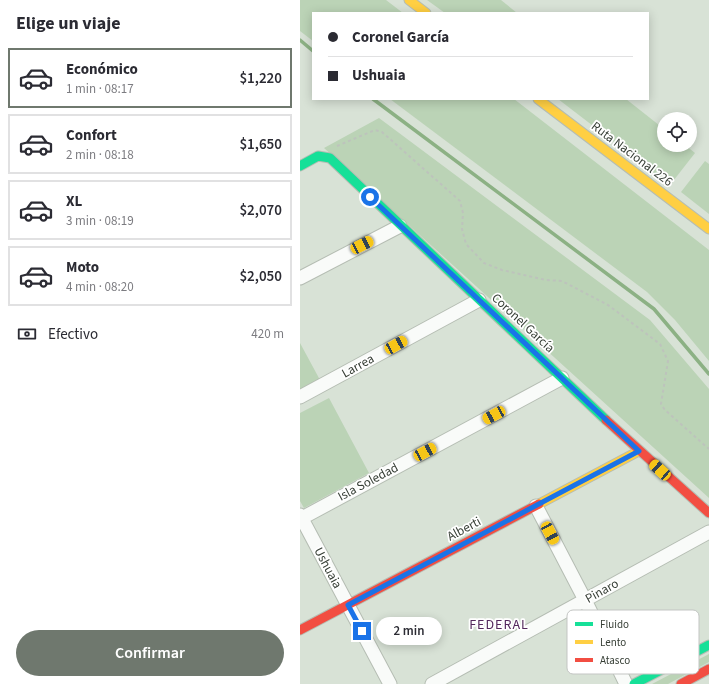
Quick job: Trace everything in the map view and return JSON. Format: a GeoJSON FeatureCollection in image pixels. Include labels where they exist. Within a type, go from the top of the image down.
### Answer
{"type":"FeatureCollection","features":[{"type":"Feature","properties":{"kind":"main road"},"geometry":{"type":"LineString","coordinates":[[409,0],[425,12]]}},
{"type":"Feature","properties":{"kind":"main road","name":"Ruta Nacional 226"},"geometry":{"type":"LineString","coordinates":[[539,100],[709,229]]}},
{"type":"Feature","properties":{"kind":"main road"},"geometry":{"type":"LineString","coordinates":[[300,166],[318,156]]}},
{"type":"Feature","properties":{"kind":"main road","name":"Coronel García"},"geometry":{"type":"LineString","coordinates":[[318,156],[330,158],[639,451],[709,513]]}},
{"type":"Feature","properties":{"kind":"main road","name":"Alberti"},"geometry":{"type":"LineString","coordinates":[[300,630],[639,451]]}},
{"type":"Feature","properties":{"kind":"main road"},"geometry":{"type":"LineString","coordinates":[[699,650],[709,645]]}},
{"type":"Feature","properties":{"kind":"main road"},"geometry":{"type":"LineString","coordinates":[[681,684],[709,670]]}},
{"type":"Feature","properties":{"kind":"main road"},"geometry":{"type":"LineString","coordinates":[[634,684],[653,674]]}},
{"type":"Feature","properties":{"kind":"street"},"geometry":{"type":"LineString","coordinates":[[300,278],[400,226]]}},
{"type":"Feature","properties":{"kind":"street","name":"Larrea"},"geometry":{"type":"LineString","coordinates":[[300,397],[479,300]]}},
{"type":"Feature","properties":{"kind":"street","name":"Isla Soledad"},"geometry":{"type":"LineString","coordinates":[[301,516],[562,378]]}},
{"type":"Feature","properties":{"kind":"street"},"geometry":{"type":"LineString","coordinates":[[536,506],[590,610]]}},
{"type":"Feature","properties":{"kind":"street","name":"Ushuaia"},"geometry":{"type":"LineString","coordinates":[[301,516],[390,684]]}},
{"type":"Feature","properties":{"kind":"street","name":"Pinaro"},"geometry":{"type":"LineString","coordinates":[[432,684],[709,532]]}},
{"type":"Feature","properties":{"kind":"street"},"geometry":{"type":"LineString","coordinates":[[621,674],[626,684]]}},
{"type":"Feature","properties":{"kind":"path"},"geometry":{"type":"LineString","coordinates":[[318,156],[375,130],[382,132],[460,201],[463,213],[462,229],[466,244],[484,263],[502,270],[546,280],[562,281],[608,305],[660,344],[668,361],[662,404],[665,410],[709,450]]}},
{"type":"Feature","properties":{"kind":"green space"},"geometry":{"type":"Polygon","coordinates":[[[300,0],[386,0],[402,12],[312,12],[312,40],[300,31],[300,0]]]}},
{"type":"Feature","properties":{"kind":"green space"},"geometry":{"type":"Polygon","coordinates":[[[427,0],[501,0],[516,12],[444,12],[427,0]]]}},
{"type":"Feature","properties":{"kind":"green space"},"geometry":{"type":"Polygon","coordinates":[[[391,100],[515,100],[709,250],[709,361],[675,320],[647,292],[391,100]]]}},
{"type":"Feature","properties":{"kind":"green space"},"geometry":{"type":"Polygon","coordinates":[[[559,100],[627,100],[657,123],[657,152],[695,153],[670,185],[559,100]]]}},
{"type":"Feature","properties":{"kind":"green space"},"geometry":{"type":"Polygon","coordinates":[[[379,118],[650,320],[709,389],[709,498],[324,148],[379,118]]]}},
{"type":"Feature","properties":{"kind":"green space"},"geometry":{"type":"Polygon","coordinates":[[[705,161],[709,164],[709,214],[681,192],[705,161]]]}},
{"type":"Feature","properties":{"kind":"green space"},"geometry":{"type":"Polygon","coordinates":[[[300,343],[320,380],[300,390],[300,343]]]}},
{"type":"Feature","properties":{"kind":"green space"},"geometry":{"type":"Polygon","coordinates":[[[329,398],[369,473],[304,508],[300,501],[300,413],[329,398]]]}},
{"type":"Feature","properties":{"kind":"green space"},"geometry":{"type":"Polygon","coordinates":[[[709,654],[709,662],[699,667],[699,659],[709,654]]]}},
{"type":"Feature","properties":{"kind":"green space"},"geometry":{"type":"Polygon","coordinates":[[[671,674],[687,674],[668,684],[652,684],[671,674]]]}},
{"type":"Feature","properties":{"kind":"waterway"},"geometry":{"type":"LineString","coordinates":[[300,40],[312,50]]}},
{"type":"Feature","properties":{"kind":"waterway"},"geometry":{"type":"LineString","coordinates":[[374,100],[654,309],[709,374]]}},
{"type":"Feature","properties":{"kind":"traffic: fast"},"geometry":{"type":"LineString","coordinates":[[300,166],[318,156],[330,158],[606,420]]}},
{"type":"Feature","properties":{"kind":"traffic: fast"},"geometry":{"type":"LineString","coordinates":[[699,650],[709,645]]}},
{"type":"Feature","properties":{"kind":"traffic: fast"},"geometry":{"type":"LineString","coordinates":[[634,684],[653,674]]}},
{"type":"Feature","properties":{"kind":"traffic: slow"},"geometry":{"type":"LineString","coordinates":[[409,0],[425,12]]}},
{"type":"Feature","properties":{"kind":"traffic: slow"},"geometry":{"type":"LineString","coordinates":[[539,100],[709,229]]}},
{"type":"Feature","properties":{"kind":"traffic: slow"},"geometry":{"type":"LineString","coordinates":[[539,504],[639,451]]}},
{"type":"Feature","properties":{"kind":"traffic: jam"},"geometry":{"type":"LineString","coordinates":[[606,420],[709,513]]}},
{"type":"Feature","properties":{"kind":"traffic: jam"},"geometry":{"type":"LineString","coordinates":[[300,630],[539,504]]}},
{"type":"Feature","properties":{"kind":"traffic: jam"},"geometry":{"type":"LineString","coordinates":[[681,684],[709,669]]}},
{"type":"Feature","properties":{"kind":"district","name":"FEDERAL"},"geometry":{"type":"Point","coordinates":[499,625]}},
{"type":"Feature","properties":{"kind":"route"},"geometry":{"type":"LineString","coordinates":[[362,631],[348,605],[639,451],[370,197]]}}]}
